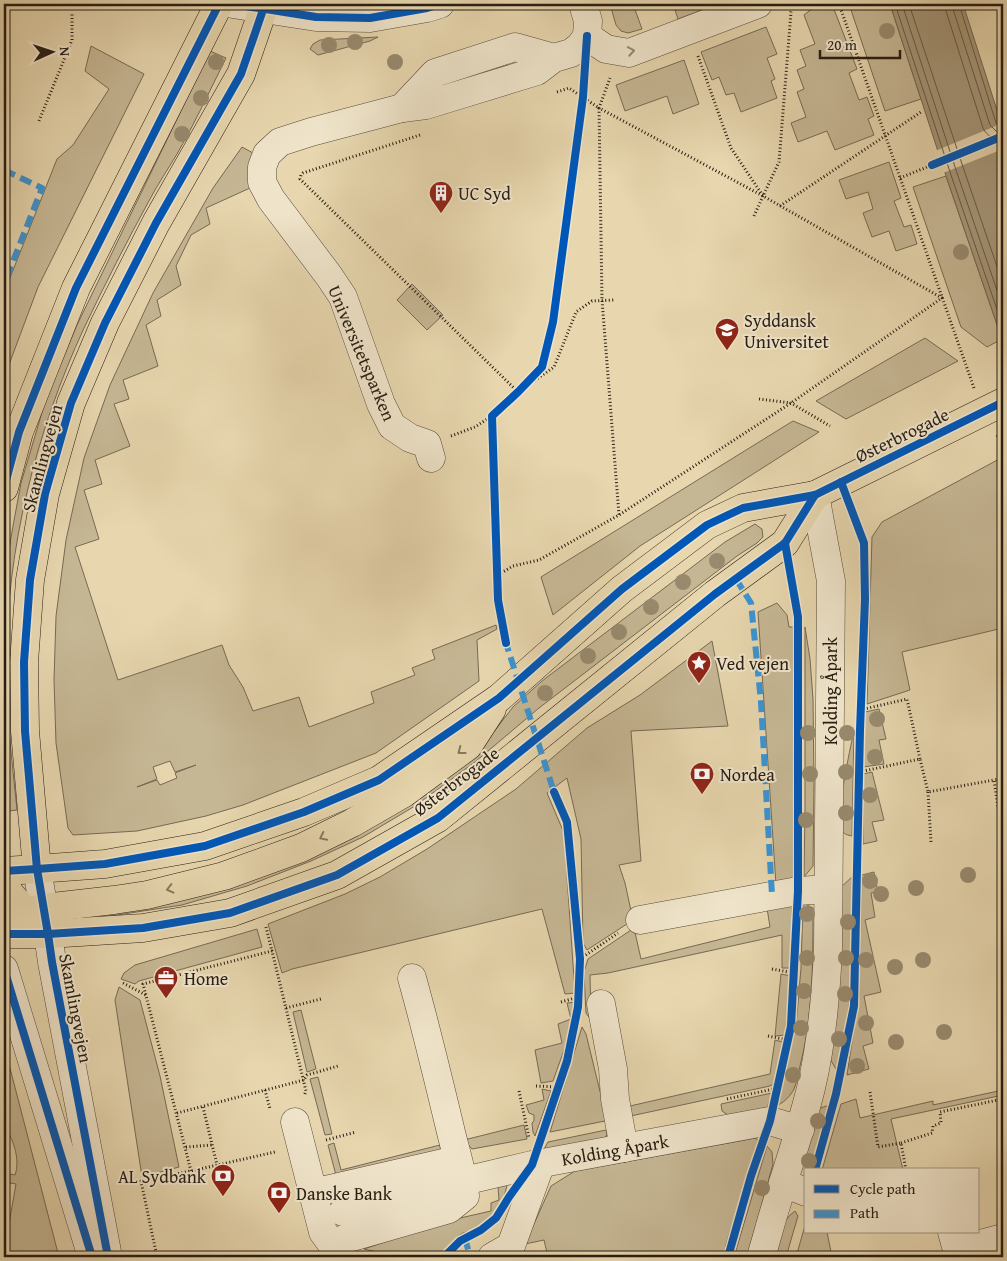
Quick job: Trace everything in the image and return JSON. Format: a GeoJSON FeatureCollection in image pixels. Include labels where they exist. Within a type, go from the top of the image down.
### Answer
{"type":"FeatureCollection","features":[{"type":"Feature","properties":{"kind":"main road","name":"Skamlingvejen"},"geometry":{"type":"LineString","coordinates":[[4,488],[19,432],[76,288],[219,4]]}},
{"type":"Feature","properties":{"kind":"main road","name":"Skamlingvejen"},"geometry":{"type":"LineString","coordinates":[[37,869],[25,731],[24,662],[30,580],[45,494],[71,403],[105,323],[156,223],[241,74],[265,6]]}},
{"type":"Feature","properties":{"kind":"main road","name":"Østerbrogade"},"geometry":{"type":"LineString","coordinates":[[37,869],[105,864],[205,846],[304,812],[379,780],[499,698],[622,589],[707,525],[743,508],[815,494],[993,407]]}},
{"type":"Feature","properties":{"kind":"main road","name":"Østerbrogade"},"geometry":{"type":"LineString","coordinates":[[4,934],[48,934],[143,928],[230,913],[337,875],[438,818],[715,594],[786,543],[815,494]]}},
{"type":"Feature","properties":{"kind":"main road"},"geometry":{"type":"LineString","coordinates":[[13,898],[114,900],[147,895],[224,876],[301,848],[352,823],[404,793],[468,746],[499,698]]}},
{"type":"Feature","properties":{"kind":"main road"},"geometry":{"type":"LineString","coordinates":[[13,898],[37,869]]}},
{"type":"Feature","properties":{"kind":"main road"},"geometry":{"type":"LineString","coordinates":[[13,898],[48,934]]}},
{"type":"Feature","properties":{"kind":"street"},"geometry":{"type":"LineString","coordinates":[[233,4],[265,6],[316,17],[370,18],[431,5]]}},
{"type":"Feature","properties":{"kind":"street"},"geometry":{"type":"LineString","coordinates":[[583,4],[588,21],[587,36],[606,49],[629,53],[758,4]]}},
{"type":"Feature","properties":{"kind":"street","name":"Universitetsparken"},"geometry":{"type":"LineString","coordinates":[[429,451],[392,426],[381,404],[343,297],[271,199],[262,182],[262,167],[267,154],[280,142],[402,108],[435,73],[515,47],[554,58],[571,53],[580,46],[587,36]]}},
{"type":"Feature","properties":{"kind":"street","name":"Kolding Åpark"},"geometry":{"type":"LineString","coordinates":[[761,1257],[774,1210],[795,1188],[800,1130],[811,1087],[826,995],[831,581],[815,494]]}},
{"type":"Feature","properties":{"kind":"street"},"geometry":{"type":"LineString","coordinates":[[640,920],[798,891],[828,889]]}},
{"type":"Feature","properties":{"kind":"street","name":"Skamlingvejen"},"geometry":{"type":"LineString","coordinates":[[48,934],[108,1257]]}},
{"type":"Feature","properties":{"kind":"street"},"geometry":{"type":"LineString","coordinates":[[4,969],[92,1257]]}},
{"type":"Feature","properties":{"kind":"street"},"geometry":{"type":"LineString","coordinates":[[295,1122],[323,1232],[331,1243],[449,1209],[465,1196],[429,1039],[412,978]]}},
{"type":"Feature","properties":{"kind":"street"},"geometry":{"type":"LineString","coordinates":[[590,1000],[613,1069],[614,1099],[624,1148]]}},
{"type":"Feature","properties":{"kind":"street","name":"Kolding Åpark"},"geometry":{"type":"LineString","coordinates":[[343,1212],[460,1170],[536,1152],[624,1148],[770,1121],[800,1130]]}},
{"type":"Feature","properties":{"kind":"street"},"geometry":{"type":"LineString","coordinates":[[492,1257],[511,1246],[536,1152]]}},
{"type":"Feature","properties":{"kind":"street"},"geometry":{"type":"LineString","coordinates":[[314,1193],[460,1170]]}},
{"type":"Feature","properties":{"kind":"street"},"geometry":{"type":"LineString","coordinates":[[953,1234],[957,1250],[1003,1238]]}},
{"type":"Feature","properties":{"kind":"path"},"geometry":{"type":"LineString","coordinates":[[754,216],[779,162],[791,12],[794,4]]}},
{"type":"Feature","properties":{"kind":"path"},"geometry":{"type":"LineString","coordinates":[[839,4],[942,298],[993,407]]}},
{"type":"Feature","properties":{"kind":"path"},"geometry":{"type":"LineString","coordinates":[[40,121],[72,40],[72,13]]}},
{"type":"Feature","properties":{"kind":"path"},"geometry":{"type":"LineString","coordinates":[[695,48],[731,148],[763,196]]}},
{"type":"Feature","properties":{"kind":"path"},"geometry":{"type":"LineString","coordinates":[[610,78],[599,108],[602,300],[619,515]]}},
{"type":"Feature","properties":{"kind":"path"},"geometry":{"type":"LineString","coordinates":[[550,94],[569,88],[599,108],[763,196],[942,298]]}},
{"type":"Feature","properties":{"kind":"path"},"geometry":{"type":"LineString","coordinates":[[780,206],[921,112]]}},
{"type":"Feature","properties":{"kind":"path"},"geometry":{"type":"LineString","coordinates":[[426,133],[303,173],[300,179],[518,392],[554,367],[576,312],[592,301],[614,300]]}},
{"type":"Feature","properties":{"kind":"path"},"geometry":{"type":"LineString","coordinates":[[900,178],[932,165]]}},
{"type":"Feature","properties":{"kind":"path"},"geometry":{"type":"LineString","coordinates":[[498,575],[513,566],[539,560],[619,515],[792,403],[942,298]]}},
{"type":"Feature","properties":{"kind":"path"},"geometry":{"type":"LineString","coordinates":[[759,399],[792,403],[830,426]]}},
{"type":"Feature","properties":{"kind":"path"},"geometry":{"type":"LineString","coordinates":[[429,451],[492,416]]}},
{"type":"Feature","properties":{"kind":"path"},"geometry":{"type":"LineString","coordinates":[[860,710],[907,699],[928,792],[930,842]]}},
{"type":"Feature","properties":{"kind":"path"},"geometry":{"type":"LineString","coordinates":[[860,720],[861,701]]}},
{"type":"Feature","properties":{"kind":"path"},"geometry":{"type":"LineString","coordinates":[[859,782],[859,768],[920,759]]}},
{"type":"Feature","properties":{"kind":"path"},"geometry":{"type":"LineString","coordinates":[[928,792],[1003,778]]}},
{"type":"Feature","properties":{"kind":"path"},"geometry":{"type":"LineString","coordinates":[[994,780],[1001,827]]}},
{"type":"Feature","properties":{"kind":"path"},"geometry":{"type":"LineString","coordinates":[[580,959],[640,920]]}},
{"type":"Feature","properties":{"kind":"path"},"geometry":{"type":"LineString","coordinates":[[191,1171],[143,984],[272,951],[306,1091],[295,1122]]}},
{"type":"Feature","properties":{"kind":"path"},"geometry":{"type":"LineString","coordinates":[[793,982],[794,964]]}},
{"type":"Feature","properties":{"kind":"path"},"geometry":{"type":"LineString","coordinates":[[772,970],[794,973]]}},
{"type":"Feature","properties":{"kind":"path"},"geometry":{"type":"LineString","coordinates":[[123,984],[146,995]]}},
{"type":"Feature","properties":{"kind":"path"},"geometry":{"type":"LineString","coordinates":[[286,1008],[321,999]]}},
{"type":"Feature","properties":{"kind":"path"},"geometry":{"type":"LineString","coordinates":[[560,1002],[590,1000]]}},
{"type":"Feature","properties":{"kind":"path"},"geometry":{"type":"LineString","coordinates":[[768,1036],[789,1036],[786,1050]]}},
{"type":"Feature","properties":{"kind":"path"},"geometry":{"type":"LineString","coordinates":[[177,1113],[304,1080],[307,1075],[338,1066]]}},
{"type":"Feature","properties":{"kind":"path"},"geometry":{"type":"LineString","coordinates":[[770,1121],[780,1078]]}},
{"type":"Feature","properties":{"kind":"path"},"geometry":{"type":"LineString","coordinates":[[536,1086],[558,1087]]}},
{"type":"Feature","properties":{"kind":"path"},"geometry":{"type":"LineString","coordinates":[[519,1091],[536,1152]]}},
{"type":"Feature","properties":{"kind":"path"},"geometry":{"type":"LineString","coordinates":[[870,1092],[878,1147],[901,1143],[932,1133],[933,1126],[941,1124],[940,1112],[1003,1099]]}},
{"type":"Feature","properties":{"kind":"path"},"geometry":{"type":"LineString","coordinates":[[203,1107],[217,1165]]}},
{"type":"Feature","properties":{"kind":"path"},"geometry":{"type":"LineString","coordinates":[[901,1143],[906,1168]]}},
{"type":"Feature","properties":{"kind":"path"},"geometry":{"type":"LineString","coordinates":[[185,1147],[212,1145]]}},
{"type":"Feature","properties":{"kind":"path"},"geometry":{"type":"LineString","coordinates":[[157,1257],[141,1181],[281,1151]]}},
{"type":"Feature","properties":{"kind":"shaded area"},"geometry":{"type":"Polygon","coordinates":[[[610,4],[633,4],[642,29],[628,33],[621,31],[616,25],[610,4]]]}},
{"type":"Feature","properties":{"kind":"shaded area"},"geometry":{"type":"Polygon","coordinates":[[[673,4],[716,4],[716,5],[678,19],[673,4]]]}},
{"type":"Feature","properties":{"kind":"shaded area"},"geometry":{"type":"Polygon","coordinates":[[[832,4],[857,69],[849,73],[859,100],[867,97],[874,116],[868,119],[874,135],[835,150],[827,131],[798,142],[791,123],[806,117],[797,92],[804,89],[797,70],[806,66],[800,50],[815,44],[804,15],[817,7],[832,4]]]}},
{"type":"Feature","properties":{"kind":"shaded area"},"geometry":{"type":"Polygon","coordinates":[[[849,4],[890,4],[921,99],[885,111],[849,4]]]}},
{"type":"Feature","properties":{"kind":"shaded area"},"geometry":{"type":"Polygon","coordinates":[[[766,27],[777,54],[767,58],[775,79],[771,81],[777,98],[741,112],[734,93],[726,95],[719,77],[712,80],[701,52],[766,27]]]}},
{"type":"Feature","properties":{"kind":"shaded area"},"geometry":{"type":"Polygon","coordinates":[[[378,37],[370,41],[318,55],[310,49],[313,44],[320,40],[378,37]]]}},
{"type":"Feature","properties":{"kind":"shaded area"},"geometry":{"type":"Polygon","coordinates":[[[91,46],[144,74],[38,287],[4,378],[4,293],[57,159],[73,145],[109,89],[85,71],[91,46]]]}},
{"type":"Feature","properties":{"kind":"shaded area"},"geometry":{"type":"Polygon","coordinates":[[[210,51],[226,58],[184,142],[153,193],[84,328],[67,367],[38,449],[18,533],[8,619],[7,699],[17,810],[9,811],[4,753],[4,589],[21,483],[46,399],[77,325],[210,51]]]}},
{"type":"Feature","properties":{"kind":"shaded area"},"geometry":{"type":"Polygon","coordinates":[[[684,60],[699,104],[673,114],[667,96],[625,111],[616,85],[684,60]]]}},
{"type":"Feature","properties":{"kind":"shaded area"},"geometry":{"type":"Polygon","coordinates":[[[242,147],[253,153],[250,188],[206,208],[210,224],[191,235],[176,266],[181,285],[157,300],[161,316],[146,325],[158,366],[123,380],[129,399],[114,404],[130,446],[95,460],[102,484],[84,490],[99,539],[75,547],[118,680],[222,645],[229,665],[243,687],[253,711],[299,697],[309,727],[374,703],[371,692],[415,675],[412,668],[435,659],[432,650],[496,625],[497,629],[477,640],[479,681],[376,753],[243,805],[206,816],[137,831],[73,835],[68,828],[56,743],[54,680],[56,616],[66,540],[84,458],[110,385],[153,293],[213,188],[242,147]],[[170,761],[153,767],[157,779],[137,787],[157,780],[160,785],[177,778],[175,773],[196,765],[175,772],[170,761]]]}},
{"type":"Feature","properties":{"kind":"shaded area"},"geometry":{"type":"Polygon","coordinates":[[[889,162],[901,198],[894,201],[904,227],[911,225],[917,244],[896,251],[889,231],[872,237],[863,213],[873,209],[868,192],[846,199],[839,180],[889,162]]]}},
{"type":"Feature","properties":{"kind":"shaded area"},"geometry":{"type":"Polygon","coordinates":[[[946,176],[1002,339],[987,347],[961,327],[913,187],[946,176]]]}},
{"type":"Feature","properties":{"kind":"shaded area"},"geometry":{"type":"Polygon","coordinates":[[[412,284],[443,315],[427,330],[397,300],[412,284]]]}},
{"type":"Feature","properties":{"kind":"shaded area"},"geometry":{"type":"Polygon","coordinates":[[[925,338],[958,361],[846,419],[816,401],[925,338]]]}},
{"type":"Feature","properties":{"kind":"shaded area"},"geometry":{"type":"Polygon","coordinates":[[[793,421],[819,432],[640,546],[553,615],[541,577],[793,421]]]}},
{"type":"Feature","properties":{"kind":"shaded area"},"geometry":{"type":"Polygon","coordinates":[[[1003,457],[1003,628],[902,652],[910,690],[867,704],[872,537],[882,522],[1003,457]]]}},
{"type":"Feature","properties":{"kind":"shaded area"},"geometry":{"type":"Polygon","coordinates":[[[755,524],[762,529],[763,537],[757,543],[737,556],[539,708],[475,762],[415,806],[363,837],[311,861],[247,886],[182,905],[104,917],[104,911],[169,901],[479,751],[513,707],[542,681],[725,542],[755,524]]]}},
{"type":"Feature","properties":{"kind":"shaded area"},"geometry":{"type":"Polygon","coordinates":[[[777,603],[787,615],[789,627],[793,627],[793,882],[776,885],[758,612],[777,603]]]}},
{"type":"Feature","properties":{"kind":"shaded area"},"geometry":{"type":"Polygon","coordinates":[[[805,627],[813,699],[814,785],[813,866],[804,877],[805,810],[805,627]]]}},
{"type":"Feature","properties":{"kind":"shaded area"},"geometry":{"type":"Polygon","coordinates":[[[712,641],[728,726],[631,731],[641,861],[619,865],[633,920],[587,950],[583,943],[581,839],[567,778],[547,793],[564,833],[575,993],[565,994],[542,909],[282,973],[268,924],[345,894],[380,877],[427,849],[516,789],[587,728],[640,695],[712,641]]]}},
{"type":"Feature","properties":{"kind":"shaded area"},"geometry":{"type":"Polygon","coordinates":[[[879,709],[886,739],[879,740],[884,764],[863,767],[865,712],[879,709]]]}},
{"type":"Feature","properties":{"kind":"shaded area"},"geometry":{"type":"Polygon","coordinates":[[[854,731],[852,836],[842,831],[840,812],[854,731]]]}},
{"type":"Feature","properties":{"kind":"shaded area"},"geometry":{"type":"Polygon","coordinates":[[[872,772],[884,820],[872,822],[877,841],[863,844],[863,774],[872,772]]]}},
{"type":"Feature","properties":{"kind":"shaded area"},"geometry":{"type":"Polygon","coordinates":[[[874,872],[878,892],[871,893],[875,917],[865,920],[881,992],[864,996],[873,1043],[863,1046],[869,1069],[847,1075],[859,996],[862,875],[874,872]]]}},
{"type":"Feature","properties":{"kind":"shaded area"},"geometry":{"type":"Polygon","coordinates":[[[852,877],[852,942],[849,1004],[845,1036],[837,1071],[829,1057],[840,888],[852,877]]]}},
{"type":"Feature","properties":{"kind":"shaded area"},"geometry":{"type":"Polygon","coordinates":[[[803,903],[813,908],[812,968],[808,1027],[795,1086],[788,1098],[778,1105],[796,1026],[801,968],[803,903]]]}},
{"type":"Feature","properties":{"kind":"shaded area"},"geometry":{"type":"Polygon","coordinates":[[[792,904],[792,968],[782,968],[782,935],[608,973],[590,975],[591,1020],[586,1013],[584,972],[588,959],[634,928],[641,959],[770,927],[767,908],[792,904]]]}},
{"type":"Feature","properties":{"kind":"shaded area"},"geometry":{"type":"Polygon","coordinates":[[[257,929],[262,947],[139,981],[135,984],[121,979],[124,973],[135,965],[257,929]]]}},
{"type":"Feature","properties":{"kind":"shaded area"},"geometry":{"type":"Polygon","coordinates":[[[781,974],[791,976],[785,1035],[775,1036],[781,974]]]}},
{"type":"Feature","properties":{"kind":"shaded area"},"geometry":{"type":"Polygon","coordinates":[[[119,987],[140,1000],[160,1076],[179,1167],[142,1177],[115,1000],[119,987]]]}},
{"type":"Feature","properties":{"kind":"shaded area"},"geometry":{"type":"Polygon","coordinates":[[[576,1002],[574,1022],[553,1081],[541,1083],[535,1050],[562,1043],[558,1024],[571,1019],[567,1003],[576,1002]]]}},
{"type":"Feature","properties":{"kind":"shaded area"},"geometry":{"type":"Polygon","coordinates":[[[301,1010],[316,1069],[307,1072],[293,1012],[301,1010]]]}},
{"type":"Feature","properties":{"kind":"shaded area"},"geometry":{"type":"Polygon","coordinates":[[[582,1027],[586,1034],[605,1112],[605,1121],[550,1132],[582,1027]]]}},
{"type":"Feature","properties":{"kind":"shaded area"},"geometry":{"type":"Polygon","coordinates":[[[775,1040],[783,1042],[775,1083],[770,1086],[626,1117],[630,1106],[770,1074],[775,1040]]]}},
{"type":"Feature","properties":{"kind":"shaded area"},"geometry":{"type":"Polygon","coordinates":[[[4,1045],[59,1257],[4,1257],[4,1241],[6,1241],[16,1184],[4,1182],[4,1173],[15,1175],[17,1162],[13,1142],[4,1124],[4,1045]]]}},
{"type":"Feature","properties":{"kind":"shaded area"},"geometry":{"type":"Polygon","coordinates":[[[318,1077],[332,1134],[325,1135],[310,1079],[318,1077]]]}},
{"type":"Feature","properties":{"kind":"shaded area"},"geometry":{"type":"Polygon","coordinates":[[[542,1089],[551,1091],[535,1136],[532,1123],[534,1115],[529,1113],[526,1105],[544,1100],[542,1089]]]}},
{"type":"Feature","properties":{"kind":"shaded area"},"geometry":{"type":"Polygon","coordinates":[[[1003,1090],[1003,1095],[891,1119],[903,1168],[823,1168],[841,1104],[856,1099],[860,1118],[933,1101],[933,1105],[1003,1090]]]}},
{"type":"Feature","properties":{"kind":"shaded area"},"geometry":{"type":"Polygon","coordinates":[[[772,1093],[766,1111],[731,1117],[722,1111],[721,1104],[772,1093]]]}},
{"type":"Feature","properties":{"kind":"shaded area"},"geometry":{"type":"Polygon","coordinates":[[[830,1105],[811,1168],[806,1168],[804,1156],[815,1113],[820,1108],[830,1105]]]}},
{"type":"Feature","properties":{"kind":"shaded area"},"geometry":{"type":"Polygon","coordinates":[[[524,1125],[527,1139],[472,1149],[464,1140],[524,1125]]]}},
{"type":"Feature","properties":{"kind":"shaded area"},"geometry":{"type":"Polygon","coordinates":[[[606,1130],[607,1135],[604,1138],[543,1151],[548,1142],[606,1130]]]}},
{"type":"Feature","properties":{"kind":"shaded area"},"geometry":{"type":"Polygon","coordinates":[[[756,1138],[759,1142],[726,1244],[724,1257],[548,1257],[544,1240],[525,1244],[551,1186],[575,1171],[756,1138]]]}},
{"type":"Feature","properties":{"kind":"shaded area"},"geometry":{"type":"Polygon","coordinates":[[[334,1143],[341,1170],[440,1145],[441,1156],[337,1179],[328,1145],[334,1143]]]}},
{"type":"Feature","properties":{"kind":"shaded area"},"geometry":{"type":"Polygon","coordinates":[[[767,1146],[772,1152],[773,1164],[747,1257],[734,1257],[767,1146]]]}},
{"type":"Feature","properties":{"kind":"shaded area"},"geometry":{"type":"Polygon","coordinates":[[[507,1185],[504,1198],[490,1221],[479,1229],[460,1235],[438,1257],[388,1257],[364,1249],[447,1221],[491,1211],[491,1203],[499,1200],[498,1187],[507,1185]]]}},
{"type":"Feature","properties":{"kind":"shaded area"},"geometry":{"type":"Polygon","coordinates":[[[795,1211],[798,1216],[786,1257],[773,1257],[783,1226],[795,1211]]]}},
{"type":"Feature","properties":{"kind":"shaded area"},"geometry":{"type":"Polygon","coordinates":[[[804,1229],[804,1234],[827,1234],[832,1257],[796,1257],[804,1229]]]}},
{"type":"Feature","properties":{"kind":"water"},"geometry":{"type":"Polygon","coordinates":[[[890,4],[963,4],[1003,129],[1003,342],[946,176],[890,4]]]}},
{"type":"Feature","properties":{"kind":"pier"},"geometry":{"type":"Polygon","coordinates":[[[1003,123],[1003,149],[943,173],[935,151],[1003,123]]]}},
{"type":"Feature","properties":{"kind":"marked path"},"geometry":{"type":"LineString","coordinates":[[4,170],[42,188],[4,284]]}},
{"type":"Feature","properties":{"kind":"marked path"},"geometry":{"type":"LineString","coordinates":[[736,579],[751,603],[761,702],[772,895]]}},
{"type":"Feature","properties":{"kind":"marked path"},"geometry":{"type":"LineString","coordinates":[[505,640],[555,795]]}},
{"type":"Feature","properties":{"kind":"marked path"},"geometry":{"type":"LineString","coordinates":[[465,1238],[470,1257]]}},
{"type":"Feature","properties":{"kind":"marked path"},"geometry":{"type":"LineString","coordinates":[[359,1257],[365,1255],[374,1257]]}},
{"type":"Feature","properties":{"kind":"cycle path"},"geometry":{"type":"LineString","coordinates":[[4,488],[19,432],[76,288],[219,4]]}},
{"type":"Feature","properties":{"kind":"cycle path"},"geometry":{"type":"LineString","coordinates":[[233,4],[316,17],[370,18],[440,4]]}},
{"type":"Feature","properties":{"kind":"cycle path"},"geometry":{"type":"LineString","coordinates":[[108,1257],[52,962],[37,869],[25,731],[24,662],[30,580],[45,494],[71,403],[105,323],[156,223],[241,74],[265,4]]}},
{"type":"Feature","properties":{"kind":"cycle path"},"geometry":{"type":"LineString","coordinates":[[506,643],[498,600],[492,416],[542,367],[553,322],[583,97],[587,36]]}},
{"type":"Feature","properties":{"kind":"cycle path"},"geometry":{"type":"LineString","coordinates":[[932,165],[1003,136]]}},
{"type":"Feature","properties":{"kind":"cycle path"},"geometry":{"type":"LineString","coordinates":[[4,871],[105,864],[205,846],[304,812],[379,780],[499,698],[622,589],[707,525],[743,508],[815,495],[1003,402]]}},
{"type":"Feature","properties":{"kind":"cycle path"},"geometry":{"type":"LineString","coordinates":[[816,1168],[836,1094],[854,1006],[865,599],[864,543],[841,482]]}},
{"type":"Feature","properties":{"kind":"cycle path"},"geometry":{"type":"LineString","coordinates":[[4,934],[48,934],[143,928],[230,913],[337,875],[438,818],[715,594],[785,543],[815,495]]}},
{"type":"Feature","properties":{"kind":"cycle path"},"geometry":{"type":"LineString","coordinates":[[728,1257],[751,1176],[770,1121],[791,1026],[798,891],[798,617],[785,543]]}},
{"type":"Feature","properties":{"kind":"cycle path"},"geometry":{"type":"LineString","coordinates":[[444,1257],[460,1241],[481,1230],[496,1218],[532,1165],[567,1061],[578,1007],[580,959],[567,822],[554,792]]}},
{"type":"Feature","properties":{"kind":"cycle path"},"geometry":{"type":"LineString","coordinates":[[4,969],[92,1257]]}},
{"type":"Feature","properties":{"kind":"place","name":"UC Syd"},"geometry":{"type":"Point","coordinates":[441,214]}},
{"type":"Feature","properties":{"kind":"place","name":"Syddansk Universitet"},"geometry":{"type":"Point","coordinates":[727,351]}},
{"type":"Feature","properties":{"kind":"place","name":"Ved vejen"},"geometry":{"type":"Point","coordinates":[699,684]}},
{"type":"Feature","properties":{"kind":"place","name":"Nordea"},"geometry":{"type":"Point","coordinates":[702,795]}},
{"type":"Feature","properties":{"kind":"place","name":"Home"},"geometry":{"type":"Point","coordinates":[166,999]}},
{"type":"Feature","properties":{"kind":"place","name":"AL Sydbank"},"geometry":{"type":"Point","coordinates":[223,1197]}},
{"type":"Feature","properties":{"kind":"place","name":"Danske Bank"},"geometry":{"type":"Point","coordinates":[279,1214]}}]}
